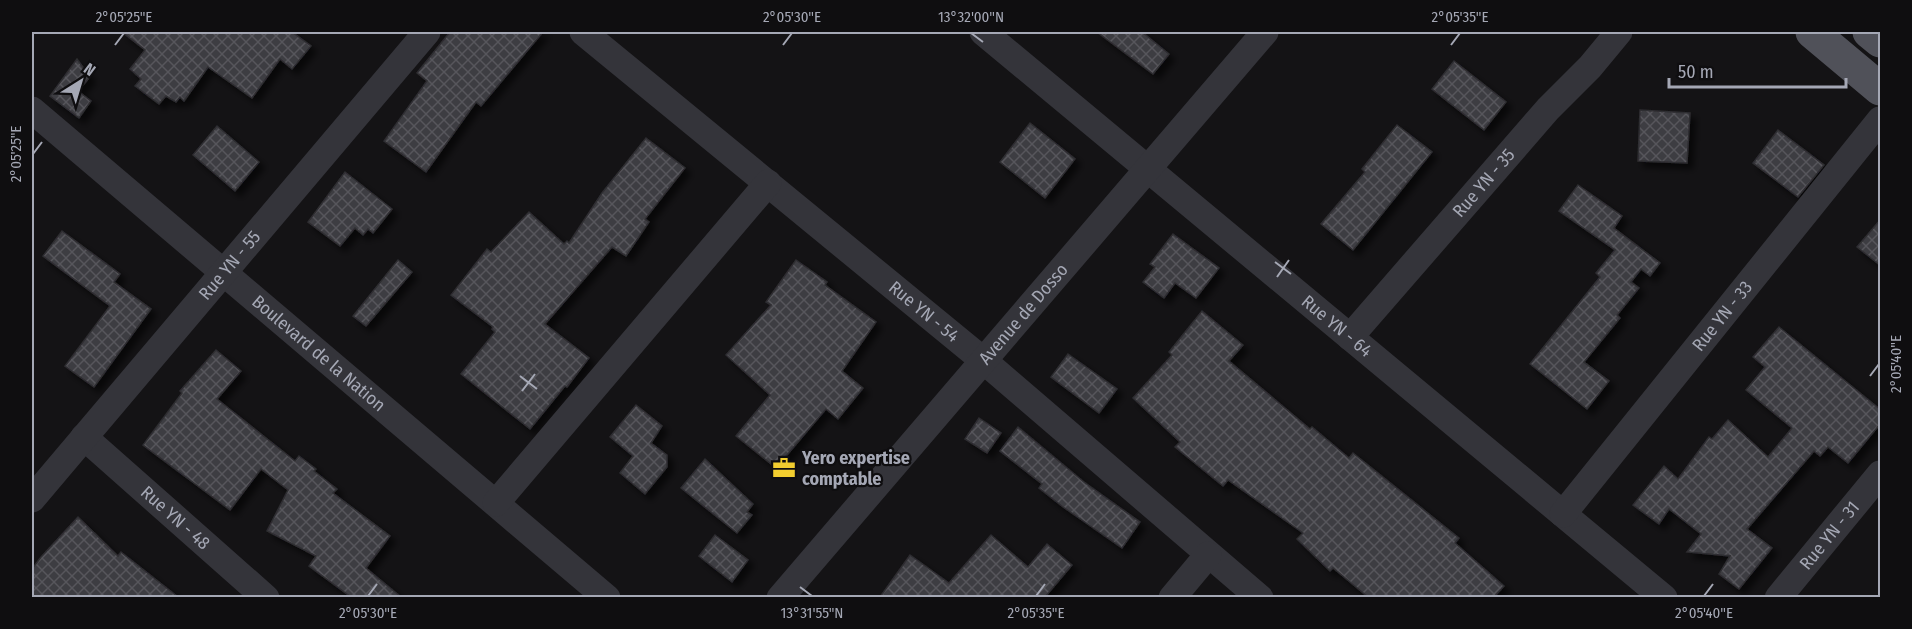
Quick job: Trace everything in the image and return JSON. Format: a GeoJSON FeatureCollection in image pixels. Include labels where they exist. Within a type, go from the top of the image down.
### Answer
{"type":"FeatureCollection","features":[{"type":"Feature","properties":{"kind":"main road"},"geometry":{"type":"LineString","coordinates":[[1812,32],[1881,89]]}},
{"type":"Feature","properties":{"kind":"main road"},"geometry":{"type":"LineString","coordinates":[[1869,32],[1881,41]]}},
{"type":"Feature","properties":{"kind":"street","name":"Rue YN - 54"},"geometry":{"type":"LineString","coordinates":[[583,32],[984,361],[1208,555],[1260,597]]}},
{"type":"Feature","properties":{"kind":"street","name":"Rue YN - 64"},"geometry":{"type":"LineString","coordinates":[[983,32],[1664,597]]}},
{"type":"Feature","properties":{"kind":"street","name":"Avenue de Dosso"},"geometry":{"type":"LineString","coordinates":[[780,597],[1265,32]]}},
{"type":"Feature","properties":{"kind":"street","name":"Rue YN - 35"},"geometry":{"type":"LineString","coordinates":[[1350,337],[1548,109],[1590,67],[1619,32]]}},
{"type":"Feature","properties":{"kind":"street","name":"Rue YN - 55"},"geometry":{"type":"LineString","coordinates":[[32,499],[223,272],[414,36]]}},
{"type":"Feature","properties":{"kind":"street","name":"Boulevard de la Nation"},"geometry":{"type":"LineString","coordinates":[[32,110],[607,597]]}},
{"type":"Feature","properties":{"kind":"street","name":"Rue YN - 33"},"geometry":{"type":"LineString","coordinates":[[1563,514],[1881,120]]}},
{"type":"Feature","properties":{"kind":"street"},"geometry":{"type":"LineString","coordinates":[[496,503],[768,183]]}},
{"type":"Feature","properties":{"kind":"street","name":"Rue YN - 48"},"geometry":{"type":"LineString","coordinates":[[84,437],[266,597]]}},
{"type":"Feature","properties":{"kind":"street","name":"Rue YN - 31"},"geometry":{"type":"LineString","coordinates":[[1778,597],[1881,474]]}},
{"type":"Feature","properties":{"kind":"street"},"geometry":{"type":"LineString","coordinates":[[1173,597],[1208,555]]}},
{"type":"Feature","properties":{"kind":"building"},"geometry":{"type":"Polygon","coordinates":[[[122,32],[292,32],[311,46],[292,69],[280,59],[252,98],[208,67],[184,101],[180,97],[176,102],[166,96],[159,104],[135,86],[141,79],[130,69],[145,50],[122,32]]]}},
{"type":"Feature","properties":{"kind":"building"},"geometry":{"type":"Polygon","coordinates":[[[450,32],[543,32],[481,106],[476,102],[426,172],[384,141],[427,81],[417,73],[450,32]]]}},
{"type":"Feature","properties":{"kind":"building"},"geometry":{"type":"Polygon","coordinates":[[[1097,32],[1142,32],[1169,54],[1153,74],[1097,32]]]}},
{"type":"Feature","properties":{"kind":"building"},"geometry":{"type":"Polygon","coordinates":[[[77,59],[90,77],[78,91],[91,101],[79,118],[50,96],[77,59]]]}},
{"type":"Feature","properties":{"kind":"building"},"geometry":{"type":"Polygon","coordinates":[[[1454,61],[1506,102],[1484,130],[1432,89],[1454,61]]]}},
{"type":"Feature","properties":{"kind":"building"},"geometry":{"type":"Polygon","coordinates":[[[1640,110],[1690,113],[1687,163],[1638,161],[1640,110]]]}},
{"type":"Feature","properties":{"kind":"building"},"geometry":{"type":"Polygon","coordinates":[[[1030,123],[1075,159],[1045,198],[1000,162],[1030,123]]]}},
{"type":"Feature","properties":{"kind":"building"},"geometry":{"type":"Polygon","coordinates":[[[1397,125],[1432,152],[1353,250],[1321,224],[1365,172],[1362,169],[1397,125]]]}},
{"type":"Feature","properties":{"kind":"building"},"geometry":{"type":"Polygon","coordinates":[[[217,126],[259,162],[235,191],[193,155],[217,126]]]}},
{"type":"Feature","properties":{"kind":"building"},"geometry":{"type":"Polygon","coordinates":[[[1778,130],[1824,165],[1798,197],[1753,163],[1778,130]]]}},
{"type":"Feature","properties":{"kind":"building"},"geometry":{"type":"Polygon","coordinates":[[[646,138],[685,168],[645,219],[649,222],[626,256],[612,247],[545,324],[589,358],[530,429],[461,374],[495,332],[493,327],[451,295],[487,249],[491,252],[529,212],[564,244],[567,241],[569,243],[602,193],[646,138]]]}},
{"type":"Feature","properties":{"kind":"building"},"geometry":{"type":"Polygon","coordinates":[[[345,172],[392,209],[373,233],[368,229],[363,235],[355,228],[340,246],[308,222],[345,172]]]}},
{"type":"Feature","properties":{"kind":"building"},"geometry":{"type":"Polygon","coordinates":[[[1578,185],[1622,216],[1614,228],[1660,263],[1650,276],[1641,269],[1631,282],[1639,288],[1617,315],[1620,318],[1584,362],[1609,381],[1587,409],[1530,364],[1600,277],[1596,273],[1615,250],[1559,211],[1578,185]]]}},
{"type":"Feature","properties":{"kind":"building"},"geometry":{"type":"Polygon","coordinates":[[[1881,219],[1881,266],[1857,247],[1881,219]]]}},
{"type":"Feature","properties":{"kind":"building"},"geometry":{"type":"Polygon","coordinates":[[[62,231],[120,274],[114,282],[151,309],[94,387],[65,366],[110,306],[43,256],[62,231]]]}},
{"type":"Feature","properties":{"kind":"building"},"geometry":{"type":"Polygon","coordinates":[[[1173,234],[1219,268],[1196,298],[1175,283],[1164,298],[1143,282],[1155,267],[1150,264],[1173,234]]]}},
{"type":"Feature","properties":{"kind":"building"},"geometry":{"type":"Polygon","coordinates":[[[398,260],[412,272],[366,326],[353,316],[398,260]]]}},
{"type":"Feature","properties":{"kind":"building"},"geometry":{"type":"Polygon","coordinates":[[[796,260],[827,282],[825,285],[876,322],[842,371],[863,388],[838,419],[826,409],[776,468],[736,436],[770,395],[726,355],[771,305],[766,302],[796,260]]]}},
{"type":"Feature","properties":{"kind":"building"},"geometry":{"type":"Polygon","coordinates":[[[1202,311],[1243,345],[1229,361],[1310,429],[1312,427],[1349,458],[1353,453],[1459,538],[1455,543],[1504,586],[1494,597],[1368,597],[1333,568],[1330,571],[1297,539],[1303,533],[1228,480],[1223,486],[1175,447],[1180,442],[1133,398],[1172,355],[1169,352],[1202,311]]]}},
{"type":"Feature","properties":{"kind":"building"},"geometry":{"type":"Polygon","coordinates":[[[1779,327],[1881,410],[1881,423],[1848,463],[1828,447],[1820,456],[1814,451],[1747,529],[1772,548],[1739,589],[1719,574],[1730,556],[1687,552],[1701,534],[1669,509],[1659,524],[1633,505],[1664,466],[1678,479],[1709,437],[1712,439],[1728,420],[1768,457],[1792,428],[1746,390],[1765,367],[1753,357],[1779,327]]]}},
{"type":"Feature","properties":{"kind":"building"},"geometry":{"type":"Polygon","coordinates":[[[216,350],[241,371],[217,399],[295,461],[299,456],[316,469],[314,471],[337,489],[333,493],[390,536],[366,568],[401,597],[351,597],[309,566],[316,556],[267,531],[288,490],[261,469],[230,510],[143,445],[182,393],[180,391],[216,350]]]}},
{"type":"Feature","properties":{"kind":"building"},"geometry":{"type":"Polygon","coordinates":[[[1068,354],[1117,389],[1099,413],[1051,377],[1068,354]]]}},
{"type":"Feature","properties":{"kind":"building"},"geometry":{"type":"Polygon","coordinates":[[[636,405],[662,426],[651,443],[667,455],[667,467],[645,494],[620,473],[633,456],[610,437],[636,405]]]}},
{"type":"Feature","properties":{"kind":"building"},"geometry":{"type":"Polygon","coordinates":[[[979,418],[1001,433],[987,453],[965,439],[979,418]]]}},
{"type":"Feature","properties":{"kind":"building"},"geometry":{"type":"Polygon","coordinates":[[[1018,427],[1084,482],[1140,522],[1122,548],[1039,488],[1042,484],[1000,451],[1018,427]]]}},
{"type":"Feature","properties":{"kind":"building"},"geometry":{"type":"Polygon","coordinates":[[[705,459],[753,504],[747,512],[752,515],[737,533],[681,488],[705,459]]]}},
{"type":"Feature","properties":{"kind":"building"},"geometry":{"type":"Polygon","coordinates":[[[78,517],[118,556],[121,552],[178,597],[32,597],[32,569],[78,517]]]}},
{"type":"Feature","properties":{"kind":"building"},"geometry":{"type":"Polygon","coordinates":[[[715,535],[748,560],[732,582],[699,556],[715,535]]]}},
{"type":"Feature","properties":{"kind":"building"},"geometry":{"type":"Polygon","coordinates":[[[991,535],[1028,567],[1047,544],[1072,565],[1045,597],[880,597],[910,555],[949,583],[991,535]]]}},
{"type":"Feature","properties":{"kind":"place","name":"Yero expertise comptable"},"geometry":{"type":"Point","coordinates":[784,468]}}]}
